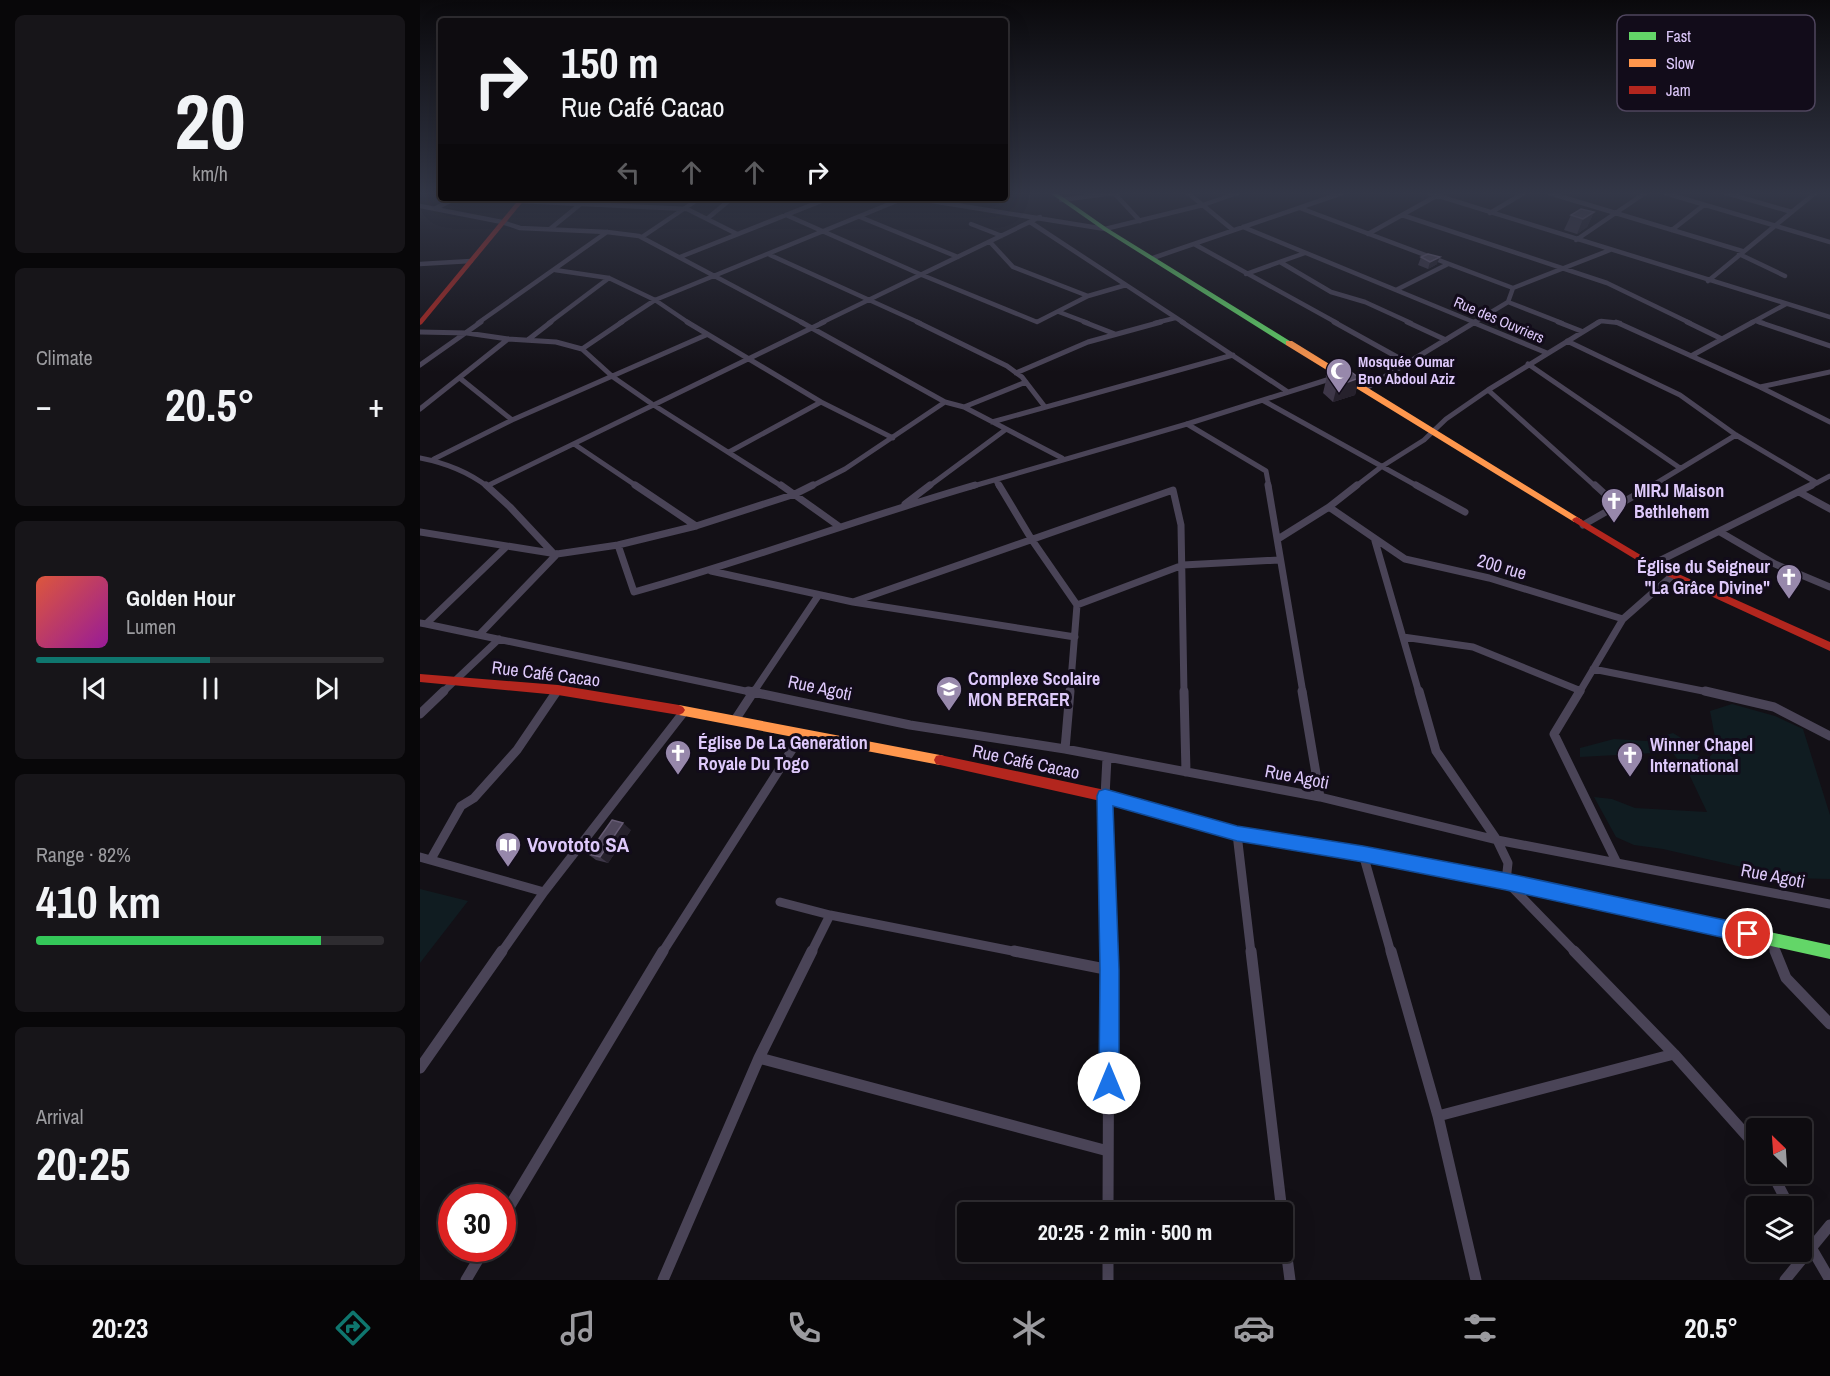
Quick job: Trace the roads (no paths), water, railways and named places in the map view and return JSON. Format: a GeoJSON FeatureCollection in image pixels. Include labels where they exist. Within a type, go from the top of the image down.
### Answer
{"type":"FeatureCollection","features":[{"type":"Feature","properties":{"kind":"street"},"geometry":{"type":"LineString","coordinates":[[420,323],[478,253]]}},
{"type":"Feature","properties":{"kind":"street"},"geometry":{"type":"LineString","coordinates":[[420,365],[579,253]]}},
{"type":"Feature","properties":{"kind":"street"},"geometry":{"type":"LineString","coordinates":[[672,253],[945,402],[964,407],[1062,459]]}},
{"type":"Feature","properties":{"kind":"street"},"geometry":{"type":"LineString","coordinates":[[680,257],[691,253]]}},
{"type":"Feature","properties":{"kind":"street"},"geometry":{"type":"LineString","coordinates":[[582,350],[656,300],[775,253]]}},
{"type":"Feature","properties":{"kind":"street"},"geometry":{"type":"LineString","coordinates":[[871,253],[1037,322],[1088,296],[1126,285]]}},
{"type":"Feature","properties":{"kind":"street"},"geometry":{"type":"LineString","coordinates":[[948,253],[958,257]]}},
{"type":"Feature","properties":{"kind":"street"},"geometry":{"type":"LineString","coordinates":[[489,485],[967,253]]}},
{"type":"Feature","properties":{"kind":"street"},"geometry":{"type":"LineString","coordinates":[[1000,253],[1013,267],[1088,296]]}},
{"type":"Feature","properties":{"kind":"street"},"geometry":{"type":"LineString","coordinates":[[1077,253],[1288,392]]}},
{"type":"Feature","properties":{"kind":"street"},"geometry":{"type":"LineString","coordinates":[[1144,253],[1651,565],[1830,647]]}},
{"type":"Feature","properties":{"kind":"street"},"geometry":{"type":"LineString","coordinates":[[1153,258],[1168,253]]}},
{"type":"Feature","properties":{"kind":"street"},"geometry":{"type":"LineString","coordinates":[[1209,253],[1408,363]]}},
{"type":"Feature","properties":{"kind":"street"},"geometry":{"type":"LineString","coordinates":[[1246,274],[1305,253]]}},
{"type":"Feature","properties":{"kind":"street","name":"Rue des Ouvriers"},"geometry":{"type":"LineString","coordinates":[[1305,253],[1547,353]]}},
{"type":"Feature","properties":{"kind":"street"},"geometry":{"type":"LineString","coordinates":[[1418,253],[1513,288],[1603,253]]}},
{"type":"Feature","properties":{"kind":"street"},"geometry":{"type":"LineString","coordinates":[[1517,253],[1607,283],[1722,339]]}},
{"type":"Feature","properties":{"kind":"street"},"geometry":{"type":"LineString","coordinates":[[1619,253],[1830,317]]}},
{"type":"Feature","properties":{"kind":"street"},"geometry":{"type":"LineString","coordinates":[[1708,281],[1741,253],[1785,276]]}},
{"type":"Feature","properties":{"kind":"street"},"geometry":{"type":"LineString","coordinates":[[770,255],[985,354],[1017,373],[1045,407]]}},
{"type":"Feature","properties":{"kind":"street"},"geometry":{"type":"LineString","coordinates":[[420,264],[471,261]]}},
{"type":"Feature","properties":{"kind":"street"},"geometry":{"type":"LineString","coordinates":[[1280,262],[1331,291],[1365,302],[1446,340]]}},
{"type":"Feature","properties":{"kind":"street"},"geometry":{"type":"LineString","coordinates":[[1396,290],[1448,264]]}},
{"type":"Feature","properties":{"kind":"street"},"geometry":{"type":"LineString","coordinates":[[555,270],[609,278],[656,300],[706,335],[821,402],[893,438]]}},
{"type":"Feature","properties":{"kind":"street"},"geometry":{"type":"LineString","coordinates":[[529,339],[609,278]]}},
{"type":"Feature","properties":{"kind":"street"},"geometry":{"type":"LineString","coordinates":[[1366,388],[1508,302],[1513,288]]}},
{"type":"Feature","properties":{"kind":"street"},"geometry":{"type":"LineString","coordinates":[[1508,302],[1581,331]]}},
{"type":"Feature","properties":{"kind":"street"},"geometry":{"type":"LineString","coordinates":[[1691,356],[1786,304]]}},
{"type":"Feature","properties":{"kind":"street"},"geometry":{"type":"LineString","coordinates":[[1059,312],[1115,334]]}},
{"type":"Feature","properties":{"kind":"street"},"geometry":{"type":"LineString","coordinates":[[1017,373],[1069,349],[1175,318]]}},
{"type":"Feature","properties":{"kind":"street"},"geometry":{"type":"LineString","coordinates":[[1278,539],[1329,507],[1488,390],[1581,331],[1601,321],[1611,320],[1760,387],[1830,422]]}},
{"type":"Feature","properties":{"kind":"street"},"geometry":{"type":"LineString","coordinates":[[1756,321],[1830,345]]}},
{"type":"Feature","properties":{"kind":"street"},"geometry":{"type":"LineString","coordinates":[[420,332],[467,333],[508,339],[529,339],[556,342],[582,350],[613,377],[652,404],[795,494],[840,527]]}},
{"type":"Feature","properties":{"kind":"street"},"geometry":{"type":"LineString","coordinates":[[434,459],[512,420],[706,335]]}},
{"type":"Feature","properties":{"kind":"street"},"geometry":{"type":"LineString","coordinates":[[420,409],[461,379],[508,339]]}},
{"type":"Feature","properties":{"kind":"street"},"geometry":{"type":"LineString","coordinates":[[1567,341],[1680,395],[1736,435],[1817,483]]}},
{"type":"Feature","properties":{"kind":"street"},"geometry":{"type":"LineString","coordinates":[[992,422],[1233,355]]}},
{"type":"Feature","properties":{"kind":"street"},"geometry":{"type":"LineString","coordinates":[[1528,364],[1680,468]]}},
{"type":"Feature","properties":{"kind":"street"},"geometry":{"type":"LineString","coordinates":[[1760,387],[1830,372]]}},
{"type":"Feature","properties":{"kind":"street"},"geometry":{"type":"LineString","coordinates":[[618,545],[634,592],[710,570],[900,507],[996,481],[1343,375]]}},
{"type":"Feature","properties":{"kind":"street"},"geometry":{"type":"LineString","coordinates":[[461,379],[512,420]]}},
{"type":"Feature","properties":{"kind":"street"},"geometry":{"type":"LineString","coordinates":[[964,407],[1026,382]]}},
{"type":"Feature","properties":{"kind":"street"},"geometry":{"type":"LineString","coordinates":[[1488,390],[1618,506]]}},
{"type":"Feature","properties":{"kind":"street"},"geometry":{"type":"LineString","coordinates":[[1264,400],[1465,512]]}},
{"type":"Feature","properties":{"kind":"street"},"geometry":{"type":"LineString","coordinates":[[729,452],[821,402]]}},
{"type":"Feature","properties":{"kind":"street"},"geometry":{"type":"LineString","coordinates":[[420,532],[556,554],[618,545],[696,526],[795,494],[845,469],[945,402]]}},
{"type":"Feature","properties":{"kind":"street"},"geometry":{"type":"LineString","coordinates":[[1187,424],[1266,471],[1320,797]]}},
{"type":"Feature","properties":{"kind":"street"},"geometry":{"type":"LineString","coordinates":[[900,507],[1005,430]]}},
{"type":"Feature","properties":{"kind":"street"},"geometry":{"type":"LineString","coordinates":[[1583,525],[1736,435]]}},
{"type":"Feature","properties":{"kind":"street"},"geometry":{"type":"LineString","coordinates":[[574,444],[696,526]]}},
{"type":"Feature","properties":{"kind":"street"},"geometry":{"type":"LineString","coordinates":[[420,458],[434,459],[460,467],[489,485],[556,554]]}},
{"type":"Feature","properties":{"kind":"street"},"geometry":{"type":"LineString","coordinates":[[1651,565],[1830,476]]}},
{"type":"Feature","properties":{"kind":"street"},"geometry":{"type":"LineString","coordinates":[[996,481],[1032,540],[1077,605],[1065,749]]}},
{"type":"Feature","properties":{"kind":"street"},"geometry":{"type":"LineString","coordinates":[[853,602],[1173,490],[1181,525],[1183,565],[1186,772]]}},
{"type":"Feature","properties":{"kind":"street"},"geometry":{"type":"LineString","coordinates":[[1799,492],[1830,509]]}},
{"type":"Feature","properties":{"kind":"street","name":"200 rue"},"geometry":{"type":"LineString","coordinates":[[1329,507],[1375,541],[1405,559],[1490,578],[1623,619]]}},
{"type":"Feature","properties":{"kind":"street"},"geometry":{"type":"LineString","coordinates":[[1720,532],[1775,564],[1828,585]]}},
{"type":"Feature","properties":{"kind":"street"},"geometry":{"type":"LineString","coordinates":[[1375,541],[1436,751],[1497,840],[1508,863],[1506,881],[1674,1054],[1746,1135]]}},
{"type":"Feature","properties":{"kind":"street"},"geometry":{"type":"LineString","coordinates":[[423,623],[506,547]]}},
{"type":"Feature","properties":{"kind":"street"},"geometry":{"type":"LineString","coordinates":[[479,635],[556,554]]}},
{"type":"Feature","properties":{"kind":"street"},"geometry":{"type":"LineString","coordinates":[[1077,605],[1183,565],[1279,560]]}},
{"type":"Feature","properties":{"kind":"street"},"geometry":{"type":"LineString","coordinates":[[710,570],[818,596],[1075,637]]}},
{"type":"Feature","properties":{"kind":"street"},"geometry":{"type":"LineString","coordinates":[[1616,861],[1554,734],[1623,619],[1673,574]]}},
{"type":"Feature","properties":{"kind":"street"},"geometry":{"type":"LineString","coordinates":[[735,720],[818,596]]}},
{"type":"Feature","properties":{"kind":"street","name":"Rue Agoti"},"geometry":{"type":"LineString","coordinates":[[423,623],[910,724],[1065,749],[1320,797],[1497,840],[1616,861],[1830,904]]}},
{"type":"Feature","properties":{"kind":"street"},"geometry":{"type":"LineString","coordinates":[[1403,637],[1473,647],[1581,691]]}},
{"type":"Feature","properties":{"kind":"street"},"geometry":{"type":"LineString","coordinates":[[420,714],[499,639]]}},
{"type":"Feature","properties":{"kind":"street"},"geometry":{"type":"LineString","coordinates":[[1593,669],[1755,701],[1774,707],[1830,736]]}},
{"type":"Feature","properties":{"kind":"street","name":"Rue Café Cacao"},"geometry":{"type":"LineString","coordinates":[[420,678],[558,690],[735,720],[989,769],[1105,796],[1237,834],[1363,854],[1506,881],[1830,951]]}},
{"type":"Feature","properties":{"kind":"street"},"geometry":{"type":"LineString","coordinates":[[431,859],[461,806],[474,798],[517,750],[558,690]]}},
{"type":"Feature","properties":{"kind":"street"},"geometry":{"type":"LineString","coordinates":[[420,1068],[544,892],[683,713]]}},
{"type":"Feature","properties":{"kind":"street"},"geometry":{"type":"LineString","coordinates":[[516,1196],[667,945],[802,734]]}},
{"type":"Feature","properties":{"kind":"street"},"geometry":{"type":"LineString","coordinates":[[1107,758],[1105,796],[1110,970],[1108,1202]]}},
{"type":"Feature","properties":{"kind":"street"},"geometry":{"type":"LineString","coordinates":[[1237,834],[1281,1202]]}},
{"type":"Feature","properties":{"kind":"street"},"geometry":{"type":"LineString","coordinates":[[1363,854],[1438,1116],[1476,1280]]}},
{"type":"Feature","properties":{"kind":"street"},"geometry":{"type":"LineString","coordinates":[[420,857],[544,892]]}},
{"type":"Feature","properties":{"kind":"street"},"geometry":{"type":"LineString","coordinates":[[780,902],[830,915],[1110,970]]}},
{"type":"Feature","properties":{"kind":"street"},"geometry":{"type":"LineString","coordinates":[[663,1280],[759,1058],[830,915]]}},
{"type":"Feature","properties":{"kind":"street"},"geometry":{"type":"LineString","coordinates":[[1770,939],[1786,978],[1808,1004],[1830,1024]]}},
{"type":"Feature","properties":{"kind":"street"},"geometry":{"type":"LineString","coordinates":[[1438,1116],[1674,1054]]}},
{"type":"Feature","properties":{"kind":"street"},"geometry":{"type":"LineString","coordinates":[[759,1058],[1108,1150]]}},
{"type":"Feature","properties":{"kind":"street"},"geometry":{"type":"LineString","coordinates":[[1812,1248],[1830,1225]]}},
{"type":"Feature","properties":{"kind":"street"},"geometry":{"type":"LineString","coordinates":[[1812,1253],[1830,1280]]}},
{"type":"Feature","properties":{"kind":"street"},"geometry":{"type":"LineString","coordinates":[[466,1280],[477,1262]]}},
{"type":"Feature","properties":{"kind":"street"},"geometry":{"type":"LineString","coordinates":[[1108,1262],[1108,1280]]}},
{"type":"Feature","properties":{"kind":"street"},"geometry":{"type":"LineString","coordinates":[[1288,1262],[1290,1280]]}},
{"type":"Feature","properties":{"kind":"street"},"geometry":{"type":"LineString","coordinates":[[1785,1280],[1800,1262]]}},
{"type":"Feature","properties":{"kind":"place","name":"Mosquée Oumar Bno Abdoul Aziz"},"geometry":{"type":"Point","coordinates":[1339,394]}},
{"type":"Feature","properties":{"kind":"place","name":"MIRJ Maison Bethlehem"},"geometry":{"type":"Point","coordinates":[1614,524]}},
{"type":"Feature","properties":{"kind":"place","name":"Église du Seigneur \"La Grâce Divine\""},"geometry":{"type":"Point","coordinates":[1789,600]}},
{"type":"Feature","properties":{"kind":"place","name":"Complexe Scolaire MON BERGER"},"geometry":{"type":"Point","coordinates":[949,712]}},
{"type":"Feature","properties":{"kind":"place","name":"Église De La Generation Royale Du Togo"},"geometry":{"type":"Point","coordinates":[678,776]}},
{"type":"Feature","properties":{"kind":"place","name":"Winner Chapel International"},"geometry":{"type":"Point","coordinates":[1630,778]}},
{"type":"Feature","properties":{"kind":"place","name":"Vovototo SA"},"geometry":{"type":"Point","coordinates":[508,868]}}]}
